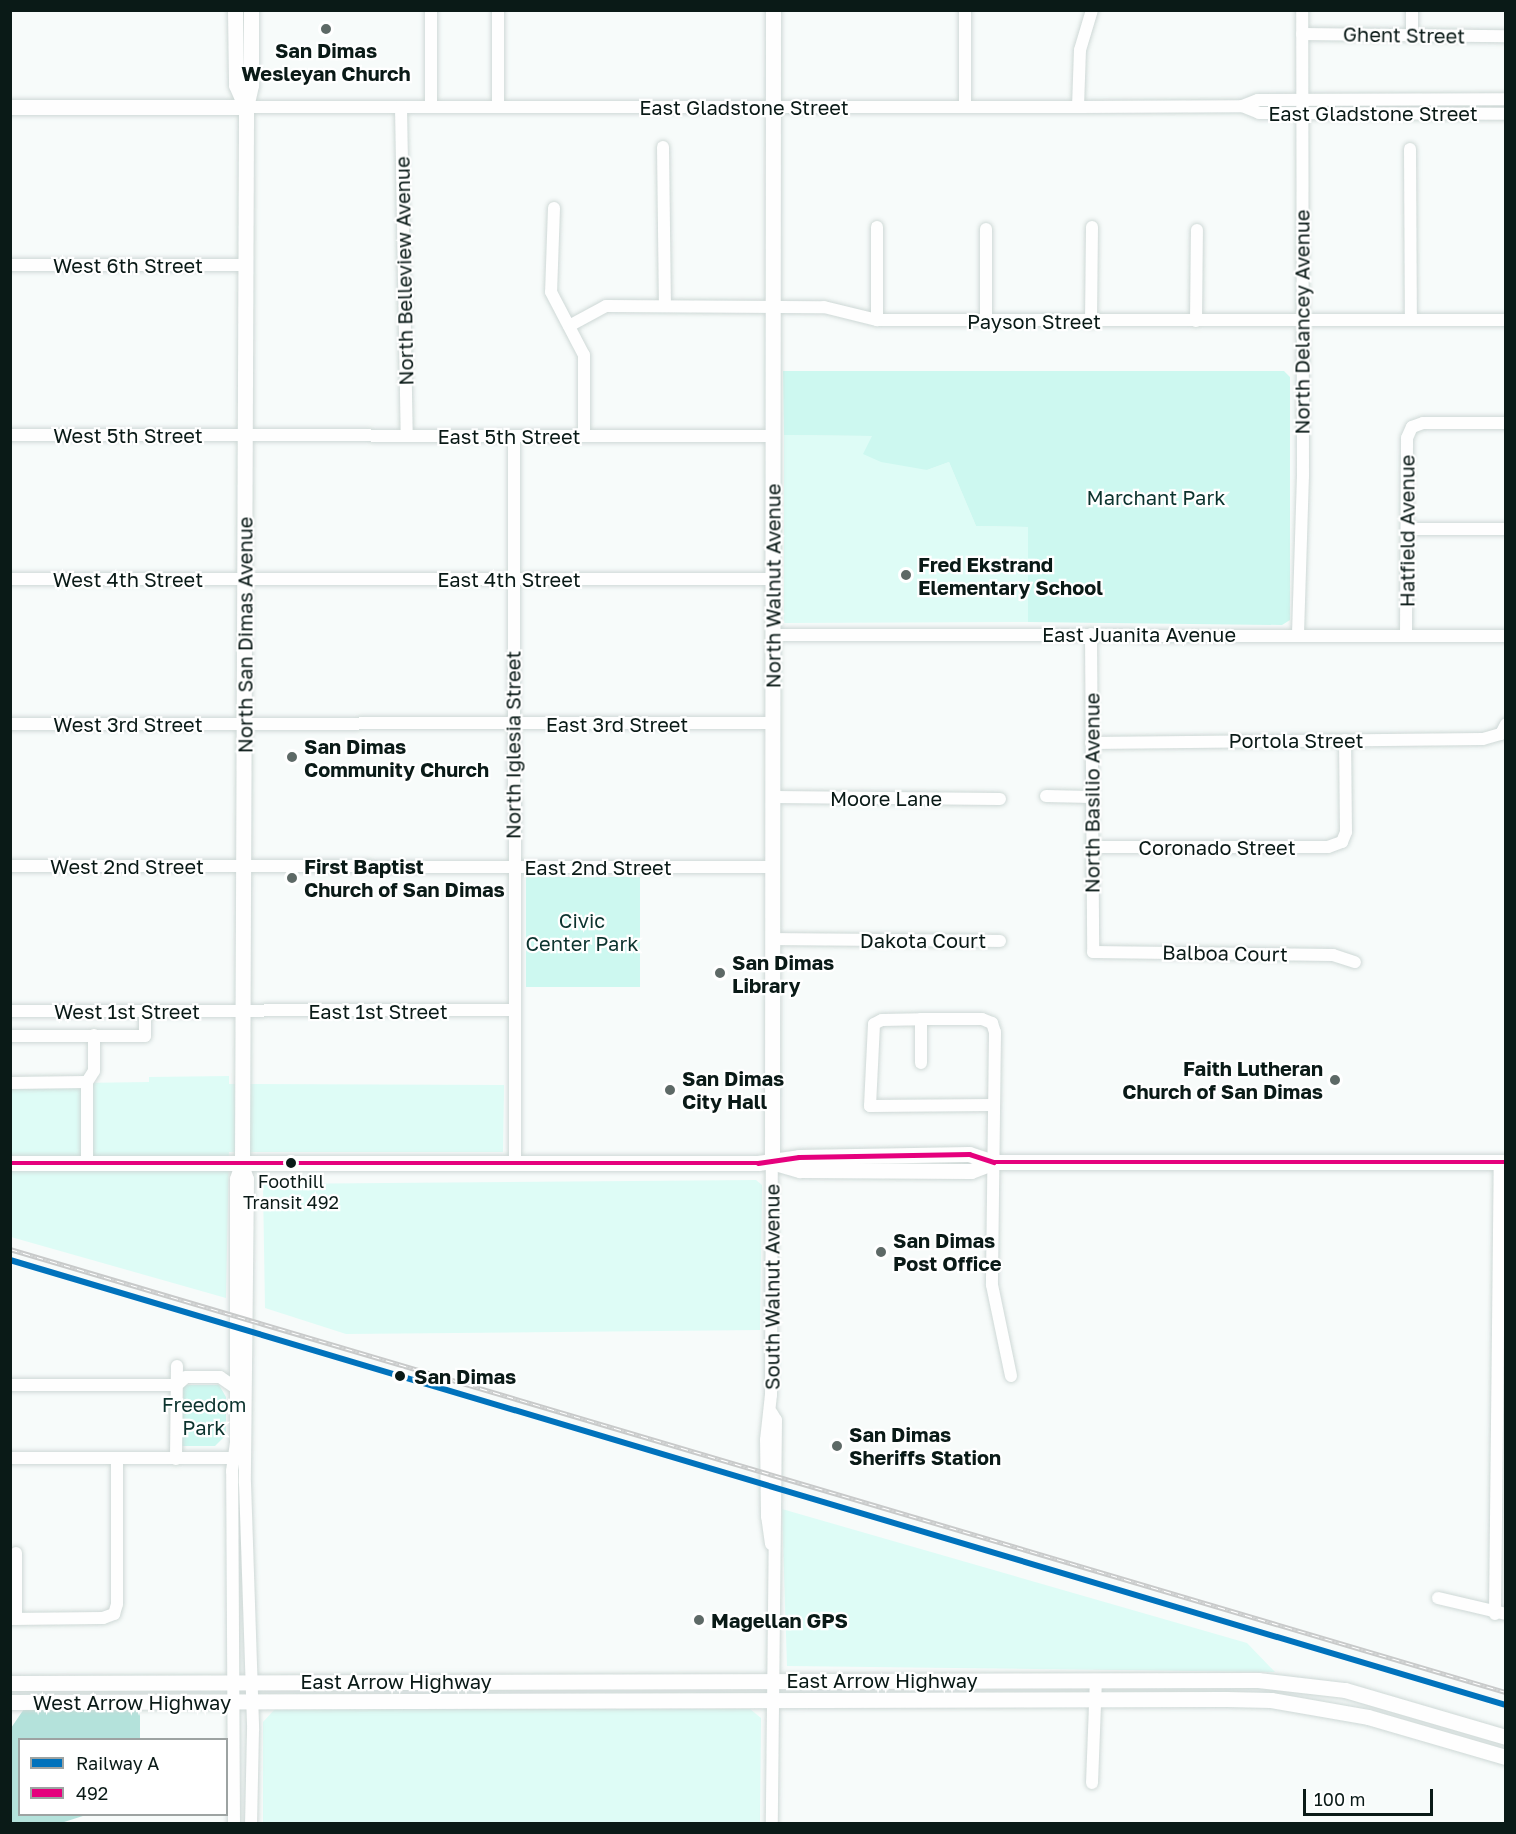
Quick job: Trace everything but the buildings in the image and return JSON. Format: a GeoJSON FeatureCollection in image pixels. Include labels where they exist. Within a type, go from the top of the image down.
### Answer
{"type":"FeatureCollection","features":[{"type":"Feature","properties":{"kind":"main road","name":"North San Dimas Avenue"},"geometry":{"type":"LineString","coordinates":[[235,10],[236,85],[246,107]]}},
{"type":"Feature","properties":{"kind":"main road","name":"North San Dimas Avenue"},"geometry":{"type":"LineString","coordinates":[[242,1162],[246,724],[246,107],[251,85],[251,10]]}},
{"type":"Feature","properties":{"kind":"main road","name":"North Walnut Avenue"},"geometry":{"type":"LineString","coordinates":[[772,1162],[773,10]]}},
{"type":"Feature","properties":{"kind":"main road"},"geometry":{"type":"LineString","coordinates":[[10,107],[246,107]]}},
{"type":"Feature","properties":{"kind":"main road"},"geometry":{"type":"LineString","coordinates":[[10,1163],[772,1162],[799,1157],[969,1154],[994,1162],[1503,1162]]}},
{"type":"Feature","properties":{"kind":"main road","name":"East Arrow Highway"},"geometry":{"type":"LineString","coordinates":[[252,1682],[773,1679],[1295,1683],[1345,1690],[1506,1737]]}},
{"type":"Feature","properties":{"kind":"main road","name":"West Arrow Highway"},"geometry":{"type":"LineString","coordinates":[[10,1683],[252,1682]]}},
{"type":"Feature","properties":{"kind":"main road","name":"East Arrow Highway"},"geometry":{"type":"LineString","coordinates":[[253,1701],[1096,1699],[1271,1701],[1368,1716],[1506,1757]]}},
{"type":"Feature","properties":{"kind":"main road","name":"West Arrow Highway"},"geometry":{"type":"LineString","coordinates":[[10,1702],[253,1701]]}},
{"type":"Feature","properties":{"kind":"street"},"geometry":{"type":"LineString","coordinates":[[430,107],[431,10]]}},
{"type":"Feature","properties":{"kind":"street"},"geometry":{"type":"LineString","coordinates":[[498,10],[498,107]]}},
{"type":"Feature","properties":{"kind":"street"},"geometry":{"type":"LineString","coordinates":[[965,10],[965,107]]}},
{"type":"Feature","properties":{"kind":"street"},"geometry":{"type":"LineString","coordinates":[[1078,107],[1080,50],[1092,10]]}},
{"type":"Feature","properties":{"kind":"street","name":"North Delancey Avenue"},"geometry":{"type":"LineString","coordinates":[[1298,634],[1303,476],[1302,10]]}},
{"type":"Feature","properties":{"kind":"street"},"geometry":{"type":"LineString","coordinates":[[1412,10],[1412,35]]}},
{"type":"Feature","properties":{"kind":"street","name":"Ghent Street"},"geometry":{"type":"LineString","coordinates":[[1302,34],[1506,36]]}},
{"type":"Feature","properties":{"kind":"street","name":"East Gladstone Street"},"geometry":{"type":"LineString","coordinates":[[246,107],[1242,106],[1258,100],[1506,99]]}},
{"type":"Feature","properties":{"kind":"street","name":"East Gladstone Street"},"geometry":{"type":"LineString","coordinates":[[1242,106],[1259,113],[1506,114]]}},
{"type":"Feature","properties":{"kind":"street","name":"North Belleview Avenue"},"geometry":{"type":"LineString","coordinates":[[401,107],[406,435]]}},
{"type":"Feature","properties":{"kind":"street"},"geometry":{"type":"LineString","coordinates":[[663,147],[665,306]]}},
{"type":"Feature","properties":{"kind":"street"},"geometry":{"type":"LineString","coordinates":[[1410,149],[1411,320]]}},
{"type":"Feature","properties":{"kind":"street"},"geometry":{"type":"LineString","coordinates":[[554,208],[551,292],[584,355],[584,436]]}},
{"type":"Feature","properties":{"kind":"street"},"geometry":{"type":"LineString","coordinates":[[877,227],[877,320]]}},
{"type":"Feature","properties":{"kind":"street"},"geometry":{"type":"LineString","coordinates":[[1090,322],[1092,227]]}},
{"type":"Feature","properties":{"kind":"street"},"geometry":{"type":"LineString","coordinates":[[986,229],[986,321]]}},
{"type":"Feature","properties":{"kind":"street"},"geometry":{"type":"LineString","coordinates":[[1196,321],[1197,230]]}},
{"type":"Feature","properties":{"kind":"street","name":"West 6th Street"},"geometry":{"type":"LineString","coordinates":[[10,265],[246,265]]}},
{"type":"Feature","properties":{"kind":"street","name":"Payson Street"},"geometry":{"type":"LineString","coordinates":[[569,326],[606,306],[824,307],[877,320],[1090,322],[1506,320]]}},
{"type":"Feature","properties":{"kind":"street","name":"Hatfield Avenue"},"geometry":{"type":"LineString","coordinates":[[1407,636],[1407,438],[1412,428],[1423,423],[1506,423]]}},
{"type":"Feature","properties":{"kind":"street","name":"West 5th Street"},"geometry":{"type":"LineString","coordinates":[[10,435],[245,435]]}},
{"type":"Feature","properties":{"kind":"street","name":"East 5th Street"},"geometry":{"type":"LineString","coordinates":[[245,435],[773,436]]}},
{"type":"Feature","properties":{"kind":"street","name":"North Iglesia Street"},"geometry":{"type":"LineString","coordinates":[[514,436],[514,1163]]}},
{"type":"Feature","properties":{"kind":"street"},"geometry":{"type":"LineString","coordinates":[[1407,529],[1506,529]]}},
{"type":"Feature","properties":{"kind":"street","name":"West 4th Street"},"geometry":{"type":"LineString","coordinates":[[10,579],[246,578]]}},
{"type":"Feature","properties":{"kind":"street","name":"East 4th Street"},"geometry":{"type":"LineString","coordinates":[[246,578],[773,579]]}},
{"type":"Feature","properties":{"kind":"street","name":"North Basilio Avenue"},"geometry":{"type":"LineString","coordinates":[[1091,634],[1093,952]]}},
{"type":"Feature","properties":{"kind":"street","name":"East Juanita Avenue"},"geometry":{"type":"LineString","coordinates":[[773,635],[1506,636]]}},
{"type":"Feature","properties":{"kind":"street","name":"East 3rd Street"},"geometry":{"type":"LineString","coordinates":[[246,724],[773,723]]}},
{"type":"Feature","properties":{"kind":"street","name":"West 3rd Street"},"geometry":{"type":"LineString","coordinates":[[10,724],[246,724]]}},
{"type":"Feature","properties":{"kind":"street","name":"Portola Street"},"geometry":{"type":"LineString","coordinates":[[1091,743],[1483,739],[1503,729]]}},
{"type":"Feature","properties":{"kind":"street","name":"Coronado Street"},"geometry":{"type":"LineString","coordinates":[[1092,847],[1328,847],[1342,842],[1346,832],[1345,740]]}},
{"type":"Feature","properties":{"kind":"street"},"geometry":{"type":"LineString","coordinates":[[1046,796],[1091,797]]}},
{"type":"Feature","properties":{"kind":"street","name":"Moore Lane"},"geometry":{"type":"LineString","coordinates":[[773,798],[1000,799]]}},
{"type":"Feature","properties":{"kind":"street","name":"West 2nd Street"},"geometry":{"type":"LineString","coordinates":[[10,866],[244,866]]}},
{"type":"Feature","properties":{"kind":"street","name":"East 2nd Street"},"geometry":{"type":"LineString","coordinates":[[244,866],[773,867]]}},
{"type":"Feature","properties":{"kind":"street","name":"Dakota Court"},"geometry":{"type":"LineString","coordinates":[[773,939],[1000,941]]}},
{"type":"Feature","properties":{"kind":"street","name":"Balboa Court"},"geometry":{"type":"LineString","coordinates":[[1093,952],[1333,955],[1355,962]]}},
{"type":"Feature","properties":{"kind":"street","name":"East 1st Street"},"geometry":{"type":"LineString","coordinates":[[243,1011],[514,1010]]}},
{"type":"Feature","properties":{"kind":"street","name":"West 1st Street"},"geometry":{"type":"LineString","coordinates":[[10,1011],[243,1011]]}},
{"type":"Feature","properties":{"kind":"street"},"geometry":{"type":"LineString","coordinates":[[10,1036],[145,1036],[145,1011]]}},
{"type":"Feature","properties":{"kind":"street"},"geometry":{"type":"LineString","coordinates":[[921,1019],[921,1063]]}},
{"type":"Feature","properties":{"kind":"street"},"geometry":{"type":"LineString","coordinates":[[993,1105],[870,1106],[874,1024],[882,1020],[921,1019],[982,1020],[993,1023],[994,1162],[992,1285],[1011,1376]]}},
{"type":"Feature","properties":{"kind":"street"},"geometry":{"type":"LineString","coordinates":[[87,1163],[94,1035]]}},
{"type":"Feature","properties":{"kind":"street"},"geometry":{"type":"LineString","coordinates":[[10,1083],[90,1077]]}},
{"type":"Feature","properties":{"kind":"street"},"geometry":{"type":"LineString","coordinates":[[242,1162],[236,1179],[236,1388],[253,1701],[250,1824]]}},
{"type":"Feature","properties":{"kind":"street"},"geometry":{"type":"LineString","coordinates":[[234,1824],[232,1682],[248,1179],[242,1162]]}},
{"type":"Feature","properties":{"kind":"street","name":"South Walnut Avenue"},"geometry":{"type":"LineString","coordinates":[[772,1162],[771,1412],[776,1420],[776,1538],[772,1545],[772,1824]]}},
{"type":"Feature","properties":{"kind":"street"},"geometry":{"type":"LineString","coordinates":[[1438,1598],[1501,1614],[1503,1162]]}},
{"type":"Feature","properties":{"kind":"street"},"geometry":{"type":"LineString","coordinates":[[176,1459],[177,1366]]}},
{"type":"Feature","properties":{"kind":"street"},"geometry":{"type":"LineString","coordinates":[[10,1385],[177,1385],[186,1377],[220,1377],[236,1388]]}},
{"type":"Feature","properties":{"kind":"street"},"geometry":{"type":"LineString","coordinates":[[10,1458],[240,1458]]}},
{"type":"Feature","properties":{"kind":"street"},"geometry":{"type":"LineString","coordinates":[[16,1553],[13,1618],[104,1618],[114,1614],[117,1604],[117,1459]]}},
{"type":"Feature","properties":{"kind":"street"},"geometry":{"type":"LineString","coordinates":[[1092,1784],[1096,1680]]}},
{"type":"Feature","properties":{"kind":"shaded area","name":"Fred Ekstrand Elementary School"},"geometry":{"type":"Polygon","coordinates":[[[784,435],[873,436],[927,470],[949,462],[976,526],[1028,527],[1028,622],[784,623],[784,435]]]}},
{"type":"Feature","properties":{"kind":"shaded area"},"geometry":{"type":"Polygon","coordinates":[[[229,1076],[229,1084],[504,1085],[503,1152],[229,1152],[226,1298],[11,1237],[10,1084],[149,1082],[149,1077],[229,1076]]]}},
{"type":"Feature","properties":{"kind":"shaded area"},"geometry":{"type":"Polygon","coordinates":[[[756,1180],[762,1185],[760,1330],[346,1334],[265,1308],[263,1184],[756,1180]]]}},
{"type":"Feature","properties":{"kind":"shaded area"},"geometry":{"type":"Polygon","coordinates":[[[782,1509],[1247,1643],[1275,1672],[787,1666],[782,1509]]]}},
{"type":"Feature","properties":{"kind":"shaded area"},"geometry":{"type":"Polygon","coordinates":[[[140,1708],[140,1738],[18,1738],[18,1816],[83,1816],[61,1823],[11,1824],[11,1728],[24,1709],[140,1708]]]}},
{"type":"Feature","properties":{"kind":"shaded area"},"geometry":{"type":"Polygon","coordinates":[[[275,1709],[750,1709],[761,1718],[760,1823],[263,1823],[263,1722],[275,1709]]]}},
{"type":"Feature","properties":{"kind":"green space","name":"Marchant Park"},"geometry":{"type":"Polygon","coordinates":[[[783,371],[1284,371],[1290,377],[1290,620],[1282,625],[1028,622],[1028,527],[976,526],[949,462],[927,470],[881,462],[863,454],[872,436],[784,435],[783,371]]]}},
{"type":"Feature","properties":{"kind":"green space","name":"Civic Center Park"},"geometry":{"type":"Polygon","coordinates":[[[526,877],[640,877],[640,987],[526,987],[526,877]]]}},
{"type":"Feature","properties":{"kind":"green space","name":"Freedom Park"},"geometry":{"type":"Polygon","coordinates":[[[183,1385],[219,1385],[226,1397],[226,1435],[215,1446],[182,1446],[183,1385]]]}},
{"type":"Feature","properties":{"kind":"railway"},"geometry":{"type":"LineString","coordinates":[[10,1249],[1506,1692]]}},
{"type":"Feature","properties":{"kind":"rail line","name":"A"},"geometry":{"type":"LineString","coordinates":[[10,1260],[1506,1705]]}},
{"type":"Feature","properties":{"kind":"transit line","name":"492"},"geometry":{"type":"LineString","coordinates":[[10,1163],[758,1163],[799,1157],[969,1154],[994,1162],[1506,1162]]}},
{"type":"Feature","properties":{"kind":"place","name":"San Dimas Wesleyan Church"},"geometry":{"type":"Point","coordinates":[326,29]}},
{"type":"Feature","properties":{"kind":"place","name":"Fred Ekstrand Elementary School"},"geometry":{"type":"Point","coordinates":[906,575]}},
{"type":"Feature","properties":{"kind":"place","name":"San Dimas Community Church"},"geometry":{"type":"Point","coordinates":[292,757]}},
{"type":"Feature","properties":{"kind":"place","name":"First Baptist Church of San Dimas"},"geometry":{"type":"Point","coordinates":[292,878]}},
{"type":"Feature","properties":{"kind":"place","name":"San Dimas Library"},"geometry":{"type":"Point","coordinates":[720,973]}},
{"type":"Feature","properties":{"kind":"place","name":"Faith Lutheran Church of San Dimas"},"geometry":{"type":"Point","coordinates":[1335,1080]}},
{"type":"Feature","properties":{"kind":"place","name":"San Dimas City Hall"},"geometry":{"type":"Point","coordinates":[670,1090]}},
{"type":"Feature","properties":{"kind":"place","name":"Foothill Transit 492"},"geometry":{"type":"Point","coordinates":[291,1163]}},
{"type":"Feature","properties":{"kind":"place","name":"San Dimas Post Office"},"geometry":{"type":"Point","coordinates":[881,1252]}},
{"type":"Feature","properties":{"kind":"place","name":"San Dimas"},"geometry":{"type":"Point","coordinates":[400,1376]}},
{"type":"Feature","properties":{"kind":"place","name":"San Dimas Sheriffs Station"},"geometry":{"type":"Point","coordinates":[837,1446]}},
{"type":"Feature","properties":{"kind":"place","name":"Magellan GPS"},"geometry":{"type":"Point","coordinates":[699,1620]}}]}
